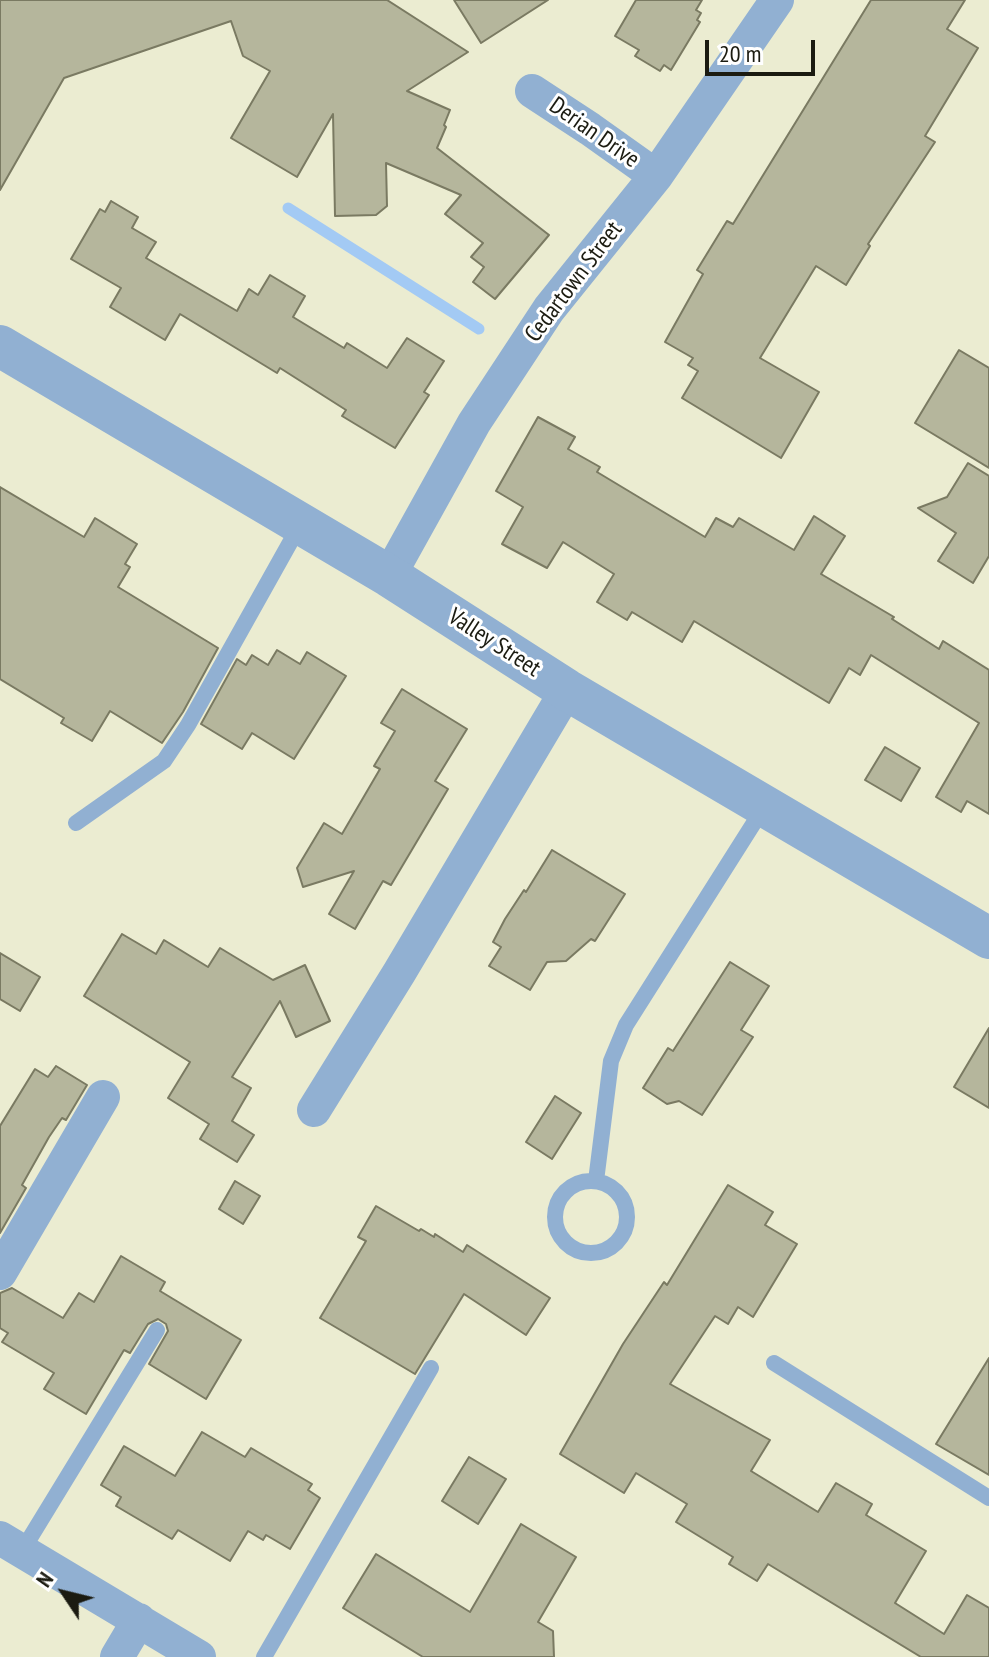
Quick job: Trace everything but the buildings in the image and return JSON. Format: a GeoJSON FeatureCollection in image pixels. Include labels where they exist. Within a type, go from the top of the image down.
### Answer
{"type":"FeatureCollection","features":[{"type":"Feature","properties":{"kind":"street","name":"Cedartown Street"},"geometry":{"type":"LineString","coordinates":[[389,576],[474,423],[549,309],[656,176],[777,0]]}},
{"type":"Feature","properties":{"kind":"street","name":"Derian Drive"},"geometry":{"type":"LineString","coordinates":[[532,91],[656,176]]}},
{"type":"Feature","properties":{"kind":"street","name":"Valley Street"},"geometry":{"type":"LineString","coordinates":[[0,346],[389,576],[567,690],[989,938]]}},
{"type":"Feature","properties":{"kind":"street"},"geometry":{"type":"LineString","coordinates":[[314,1110],[567,690]]}},
{"type":"Feature","properties":{"kind":"street"},"geometry":{"type":"LineString","coordinates":[[0,1273],[103,1097]]}},
{"type":"Feature","properties":{"kind":"street"},"geometry":{"type":"LineString","coordinates":[[11,1544],[199,1657]]}},
{"type":"Feature","properties":{"kind":"street"},"geometry":{"type":"LineString","coordinates":[[117,1657],[139,1620]]}},
{"type":"Feature","properties":{"kind":"lane"},"geometry":{"type":"LineString","coordinates":[[76,823],[164,761],[188,725],[301,523]]}},
{"type":"Feature","properties":{"kind":"lane"},"geometry":{"type":"LineString","coordinates":[[596,1181],[611,1061],[626,1025],[765,806]]}},
{"type":"Feature","properties":{"kind":"lane"},"geometry":{"type":"LineString","coordinates":[[584,1181],[596,1181],[616,1191],[624,1201],[626,1224],[614,1245],[591,1253],[579,1251],[561,1237],[555,1214],[564,1193],[584,1181]]}},
{"type":"Feature","properties":{"kind":"lane"},"geometry":{"type":"LineString","coordinates":[[11,1544],[157,1330]]}},
{"type":"Feature","properties":{"kind":"lane"},"geometry":{"type":"LineString","coordinates":[[774,1363],[989,1498]]}},
{"type":"Feature","properties":{"kind":"lane"},"geometry":{"type":"LineString","coordinates":[[264,1657],[431,1368]]}},
{"type":"Feature","properties":{"kind":"waterway"},"geometry":{"type":"LineString","coordinates":[[288,208],[479,329]]}}]}
